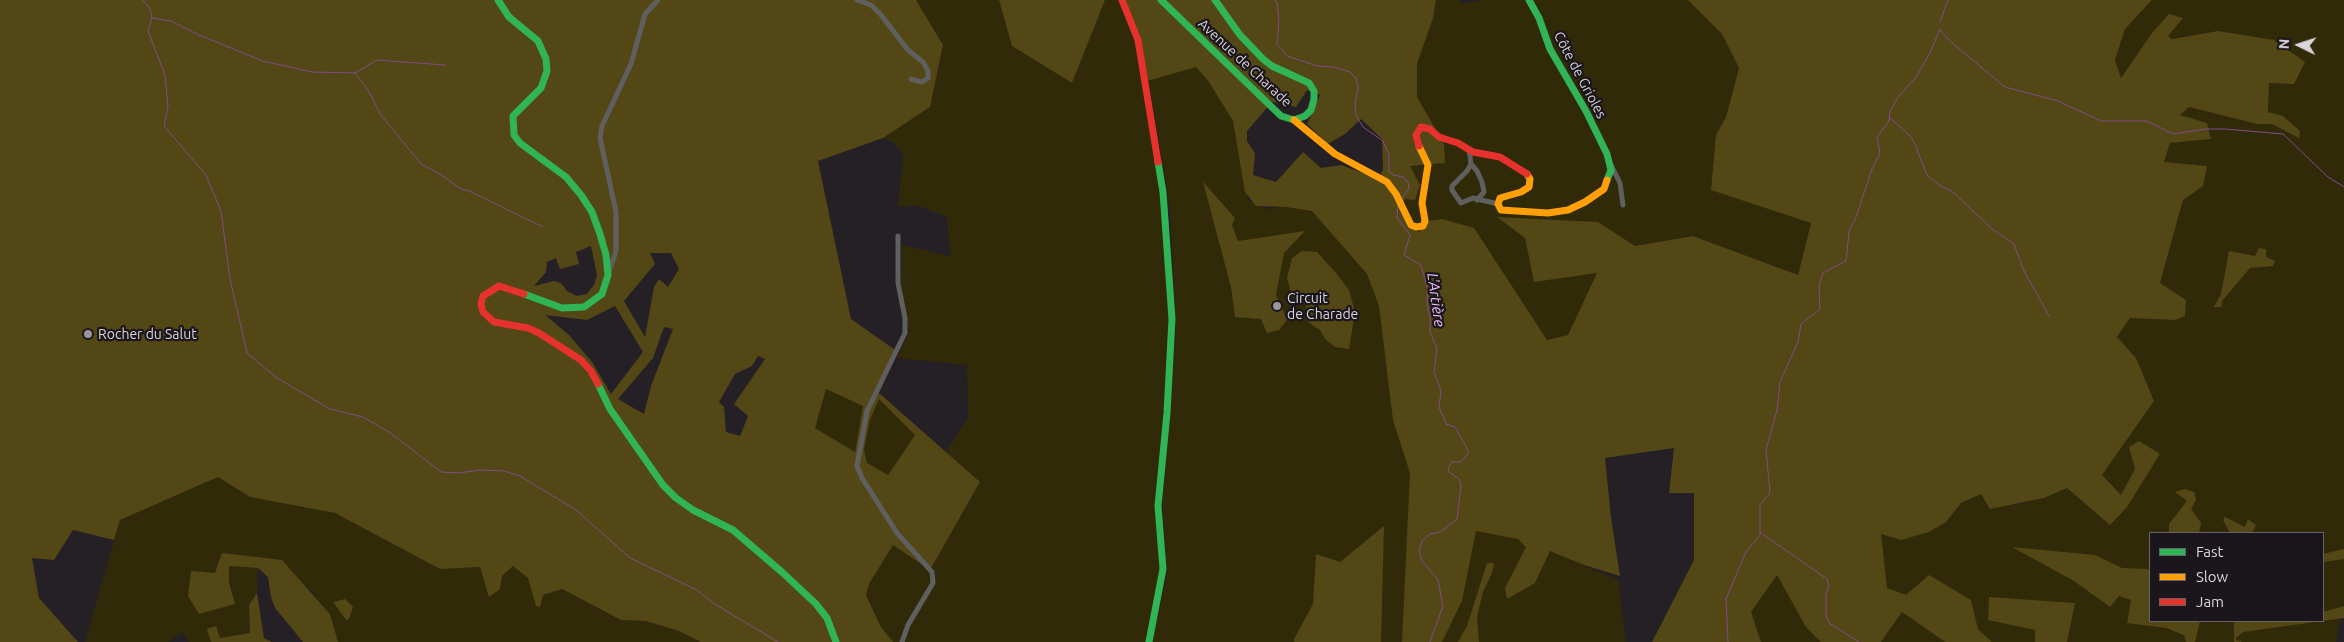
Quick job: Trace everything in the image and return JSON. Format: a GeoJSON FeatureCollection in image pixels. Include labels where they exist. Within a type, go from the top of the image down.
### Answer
{"type":"FeatureCollection","features":[{"type":"Feature","properties":{"kind":"street"},"geometry":{"type":"LineString","coordinates":[[498,0],[500,6],[509,17],[538,41],[546,59],[547,71],[544,84],[513,116],[512,127],[514,135],[520,143],[566,177],[582,195],[592,212],[600,234],[606,254],[608,275]]}},
{"type":"Feature","properties":{"kind":"street"},"geometry":{"type":"LineString","coordinates":[[658,0],[646,14],[631,64],[602,126],[600,138],[616,212],[616,251],[604,289],[599,297],[589,305],[580,308],[562,308],[502,286],[488,291],[482,300],[482,308],[489,320],[534,330],[582,360],[591,371],[610,408],[663,485],[676,498],[693,510],[733,530],[783,573],[816,604],[827,618],[836,642]]}},
{"type":"Feature","properties":{"kind":"street"},"geometry":{"type":"LineString","coordinates":[[857,0],[871,5],[928,71],[928,78],[922,82],[911,79]]}},
{"type":"Feature","properties":{"kind":"street"},"geometry":{"type":"LineString","coordinates":[[1122,0],[1138,40],[1163,192],[1172,319],[1167,413],[1158,506],[1163,569],[1149,642]]}},
{"type":"Feature","properties":{"kind":"street","name":"Avenue de Charade"},"geometry":{"type":"LineString","coordinates":[[1161,0],[1276,112],[1281,116],[1294,120],[1302,118],[1311,110],[1314,96],[1312,87],[1306,80],[1272,66],[1263,59],[1240,35],[1215,0]]}},
{"type":"Feature","properties":{"kind":"street","name":"Côte de Grioles"},"geometry":{"type":"LineString","coordinates":[[1529,0],[1539,18],[1550,50],[1586,111],[1609,162]]}},
{"type":"Feature","properties":{"kind":"street"},"geometry":{"type":"LineString","coordinates":[[1294,120],[1335,154],[1387,182],[1402,204],[1411,225],[1416,227],[1423,226],[1425,221],[1422,203],[1428,165],[1416,141],[1418,130],[1421,127],[1425,127],[1439,137],[1473,152],[1500,157],[1528,175],[1530,179],[1529,187],[1521,192],[1500,198],[1498,204],[1501,210],[1510,212],[1548,213],[1568,210],[1585,202],[1604,189],[1611,170],[1609,162]]}},
{"type":"Feature","properties":{"kind":"street"},"geometry":{"type":"LineString","coordinates":[[1469,150],[1470,164],[1467,171],[1452,186],[1452,190],[1461,203],[1472,198],[1498,204]]}},
{"type":"Feature","properties":{"kind":"street"},"geometry":{"type":"LineString","coordinates":[[1609,162],[1615,169],[1620,183],[1623,205]]}},
{"type":"Feature","properties":{"kind":"street"},"geometry":{"type":"LineString","coordinates":[[1470,164],[1477,171],[1484,192],[1477,200]]}},
{"type":"Feature","properties":{"kind":"street"},"geometry":{"type":"LineString","coordinates":[[898,236],[898,283],[905,318],[905,333],[886,376],[870,404],[857,466],[862,478],[897,533],[932,572],[933,583],[908,625],[902,642]]}},
{"type":"Feature","properties":{"kind":"shaded area"},"geometry":{"type":"Polygon","coordinates":[[[0,0],[916,0],[943,45],[930,107],[883,138],[818,161],[851,319],[898,352],[879,393],[980,482],[930,570],[893,545],[869,584],[866,595],[881,627],[893,642],[701,642],[679,631],[646,621],[621,620],[562,589],[543,595],[540,607],[536,606],[528,578],[513,566],[502,576],[500,589],[489,597],[480,567],[440,569],[335,513],[250,497],[218,477],[120,520],[114,540],[73,530],[54,560],[32,558],[39,598],[78,642],[0,642],[0,0]],[[591,246],[576,252],[579,264],[560,269],[556,258],[547,262],[546,272],[534,286],[554,281],[561,283],[567,291],[577,296],[587,294],[594,285],[597,275],[591,246]],[[650,253],[655,264],[624,301],[645,337],[654,287],[659,279],[668,287],[679,269],[671,253],[650,253]],[[615,306],[587,320],[545,315],[569,335],[592,362],[611,394],[643,352],[615,306]],[[664,327],[653,358],[618,399],[644,414],[651,386],[673,329],[664,327]],[[758,356],[752,366],[735,374],[719,402],[724,407],[726,432],[740,436],[748,416],[734,404],[765,359],[758,356]],[[826,389],[815,428],[855,452],[863,406],[826,389]],[[879,399],[870,420],[864,450],[867,463],[888,475],[915,435],[879,399]]]}},
{"type":"Feature","properties":{"kind":"shaded area"},"geometry":{"type":"Polygon","coordinates":[[[916,0],[999,0],[1012,46],[1072,83],[1105,0],[1122,0],[1137,37],[1163,192],[1172,319],[1158,498],[1163,565],[1146,642],[893,642],[881,627],[866,594],[869,584],[893,545],[930,570],[980,482],[946,452],[968,418],[967,365],[897,358],[909,332],[901,285],[902,245],[950,256],[947,217],[916,205],[898,207],[903,154],[894,143],[883,138],[930,107],[943,45],[916,0]]]}},
{"type":"Feature","properties":{"kind":"shaded area"},"geometry":{"type":"Polygon","coordinates":[[[999,0],[1105,0],[1072,83],[1012,46],[999,0]]]}},
{"type":"Feature","properties":{"kind":"shaded area"},"geometry":{"type":"Polygon","coordinates":[[[1124,0],[1436,0],[1433,18],[1417,64],[1417,97],[1444,144],[1445,163],[1410,166],[1420,185],[1415,200],[1405,199],[1401,209],[1408,227],[1419,232],[1427,221],[1442,219],[1474,228],[1547,340],[1568,335],[1597,273],[1534,282],[1525,238],[1497,217],[1598,222],[1635,246],[1693,236],[1798,275],[1811,223],[1711,190],[1716,135],[1726,117],[1739,68],[1722,34],[1688,0],[2152,0],[2125,29],[2115,60],[2121,78],[2152,33],[2169,14],[2183,18],[2168,36],[2172,39],[2218,31],[2274,40],[2305,62],[2294,84],[2269,83],[2268,112],[2283,116],[2300,131],[2299,138],[2272,124],[2257,124],[2189,107],[2180,115],[2207,123],[2211,139],[2170,143],[2164,162],[2207,166],[2203,186],[2183,200],[2160,283],[2186,300],[2185,316],[2175,320],[2130,318],[2117,337],[2136,358],[2154,401],[2102,475],[2121,495],[2135,469],[2129,447],[2139,441],[2160,454],[2127,507],[2110,525],[2067,488],[2044,498],[1990,509],[1981,494],[1961,503],[1946,522],[1929,532],[1901,540],[1881,534],[1887,588],[1906,595],[1929,575],[1971,600],[1978,629],[1992,642],[1945,642],[1902,612],[1881,642],[1821,642],[1806,627],[1777,575],[1751,612],[1761,642],[1652,642],[1694,560],[1694,493],[1669,493],[1674,448],[1605,458],[1620,576],[1584,565],[1550,551],[1535,583],[1507,599],[1505,588],[1526,547],[1518,539],[1476,531],[1462,601],[1442,642],[1402,642],[1410,473],[1393,420],[1379,306],[1367,274],[1312,211],[1286,207],[1256,206],[1245,192],[1233,121],[1209,82],[1196,67],[1147,81],[1124,0]],[[1307,90],[1296,107],[1272,102],[1247,131],[1247,141],[1255,153],[1253,175],[1276,182],[1303,152],[1321,168],[1341,165],[1379,179],[1383,169],[1382,139],[1361,119],[1345,134],[1328,144],[1307,124],[1320,95],[1307,90]]]}},
{"type":"Feature","properties":{"kind":"shaded area","name":"Circuit de Charade"},"geometry":{"type":"Polygon","coordinates":[[[1152,0],[1238,121],[1248,200],[1266,209],[1286,206],[1312,206],[1324,219],[1374,284],[1481,515],[1591,569],[1618,579],[1626,642],[1152,642],[1167,574],[1162,500],[1176,329],[1170,209],[1144,51],[1152,0]]]}},
{"type":"Feature","properties":{"kind":"shaded area"},"geometry":{"type":"Polygon","coordinates":[[[1436,0],[1458,0],[1465,3],[1481,0],[1688,0],[1722,34],[1739,68],[1726,117],[1716,135],[1801,219],[1811,224],[1798,275],[1693,236],[1634,246],[1598,222],[1498,217],[1525,238],[1534,282],[1598,272],[1568,335],[1547,340],[1419,232],[1408,227],[1401,209],[1405,199],[1410,165],[1445,163],[1417,97],[1417,64],[1433,18],[1436,0]]]}},
{"type":"Feature","properties":{"kind":"shaded area"},"geometry":{"type":"Polygon","coordinates":[[[2152,0],[2344,0],[2344,600],[2336,642],[2067,642],[2074,603],[1988,620],[2035,630],[2035,642],[1992,642],[1978,629],[1971,600],[1906,595],[1886,588],[1880,534],[1901,540],[1946,522],[1961,503],[1981,494],[2014,505],[2044,498],[2067,488],[2110,525],[2135,469],[2121,495],[2102,475],[2154,401],[2136,358],[2117,338],[2129,318],[2175,320],[2186,300],[2160,284],[2183,200],[2202,186],[2206,166],[2164,163],[2170,143],[2211,139],[2179,115],[2189,107],[2257,124],[2272,124],[2299,138],[2268,112],[2269,83],[2294,84],[2218,31],[2172,39],[2152,33],[2121,78],[2115,60],[2125,29],[2152,0]]]}},
{"type":"Feature","properties":{"kind":"shaded area"},"geometry":{"type":"Polygon","coordinates":[[[1203,182],[1235,218],[1232,225],[1238,241],[1305,231],[1284,253],[1276,295],[1287,320],[1279,330],[1267,333],[1261,319],[1235,317],[1231,287],[1203,182]]]}},
{"type":"Feature","properties":{"kind":"shaded area"},"geometry":{"type":"Polygon","coordinates":[[[2259,248],[2266,249],[2266,257],[2275,261],[2273,266],[2250,268],[2222,301],[2221,307],[2214,307],[2221,294],[2229,251],[2255,256],[2259,248]]]}},
{"type":"Feature","properties":{"kind":"shaded area"},"geometry":{"type":"Polygon","coordinates":[[[1302,251],[1317,252],[1349,290],[1355,312],[1349,349],[1335,347],[1325,339],[1320,330],[1308,322],[1306,303],[1292,296],[1287,278],[1292,258],[1302,251]]]}},
{"type":"Feature","properties":{"kind":"shaded area"},"geometry":{"type":"Polygon","coordinates":[[[826,389],[863,405],[855,453],[815,428],[826,389]]]}},
{"type":"Feature","properties":{"kind":"shaded area"},"geometry":{"type":"Polygon","coordinates":[[[879,398],[915,435],[888,475],[867,463],[864,450],[870,420],[879,398]]]}},
{"type":"Feature","properties":{"kind":"shaded area"},"geometry":{"type":"Polygon","coordinates":[[[218,477],[250,497],[335,513],[440,569],[480,567],[500,589],[502,576],[513,566],[528,577],[543,595],[562,589],[621,620],[646,621],[679,631],[701,642],[338,642],[330,614],[309,588],[223,553],[215,573],[234,596],[229,582],[229,566],[258,568],[257,593],[249,605],[250,633],[220,638],[216,626],[210,640],[211,642],[189,642],[182,632],[169,642],[85,642],[120,520],[218,477]]]}},
{"type":"Feature","properties":{"kind":"shaded area"},"geometry":{"type":"Polygon","coordinates":[[[2185,489],[2194,492],[2196,500],[2191,509],[2201,523],[2199,532],[2169,532],[2169,524],[2187,501],[2175,492],[2185,489]]]}},
{"type":"Feature","properties":{"kind":"shaded area"},"geometry":{"type":"Polygon","coordinates":[[[2225,517],[2245,527],[2248,519],[2256,525],[2252,532],[2229,532],[2223,520],[2225,517]]]}},
{"type":"Feature","properties":{"kind":"shaded area"},"geometry":{"type":"Polygon","coordinates":[[[1384,526],[1381,642],[1294,642],[1313,604],[1316,554],[1340,562],[1384,526]]]}},
{"type":"Feature","properties":{"kind":"shaded area"},"geometry":{"type":"Polygon","coordinates":[[[2012,547],[2095,555],[2122,568],[2148,569],[2149,622],[2200,622],[2195,642],[2186,642],[2184,635],[2166,628],[2127,623],[2131,600],[2119,596],[2110,607],[2074,581],[2012,547]]]}},
{"type":"Feature","properties":{"kind":"shaded area"},"geometry":{"type":"Polygon","coordinates":[[[2344,549],[2344,559],[2324,562],[2324,554],[2344,549]]]}},
{"type":"Feature","properties":{"kind":"shaded area"},"geometry":{"type":"Polygon","coordinates":[[[222,553],[282,560],[330,614],[338,642],[303,642],[275,608],[268,577],[258,568],[229,566],[229,582],[235,604],[199,614],[188,596],[191,571],[215,573],[222,553]]]}},
{"type":"Feature","properties":{"kind":"shaded area"},"geometry":{"type":"Polygon","coordinates":[[[1487,563],[1494,563],[1492,573],[1483,592],[1477,617],[1479,642],[1458,642],[1467,626],[1487,563]]]}},
{"type":"Feature","properties":{"kind":"shaded area"},"geometry":{"type":"Polygon","coordinates":[[[1777,575],[1881,642],[1761,642],[1751,612],[1777,575]]]}},
{"type":"Feature","properties":{"kind":"shaded area"},"geometry":{"type":"Polygon","coordinates":[[[257,593],[264,638],[272,642],[211,642],[207,629],[216,626],[220,638],[250,633],[249,605],[257,593]]]}},
{"type":"Feature","properties":{"kind":"shaded area"},"geometry":{"type":"Polygon","coordinates":[[[1989,597],[2075,603],[2067,642],[2035,642],[2035,630],[1988,620],[1989,597]]]}},
{"type":"Feature","properties":{"kind":"shaded area"},"geometry":{"type":"Polygon","coordinates":[[[345,599],[353,607],[349,619],[346,620],[333,602],[345,599]]]}},
{"type":"Feature","properties":{"kind":"shaded area"},"geometry":{"type":"Polygon","coordinates":[[[2344,606],[2344,618],[2324,621],[2324,612],[2344,606]]]}},
{"type":"Feature","properties":{"kind":"shaded area"},"geometry":{"type":"Polygon","coordinates":[[[1902,612],[1945,642],[1881,642],[1902,612]]]}},
{"type":"Feature","properties":{"kind":"shaded area"},"geometry":{"type":"Polygon","coordinates":[[[2234,622],[2315,622],[2243,632],[2235,639],[2242,642],[2234,642],[2234,622]]]}},
{"type":"Feature","properties":{"kind":"waterway"},"geometry":{"type":"LineString","coordinates":[[143,0],[150,9],[152,18],[148,31],[165,75],[168,107],[164,126],[206,175],[221,211],[230,279],[247,353],[277,378],[330,409],[363,417],[389,432],[441,472],[504,471],[520,476],[576,510],[630,558],[697,590],[713,603],[778,642]]}},
{"type":"Feature","properties":{"kind":"waterway","name":"L'Artière"},"geometry":{"type":"LineString","coordinates":[[1274,0],[1277,2],[1279,21],[1277,44],[1287,56],[1317,66],[1334,67],[1350,72],[1356,78],[1358,88],[1355,104],[1356,115],[1363,127],[1383,141],[1389,155],[1389,171],[1393,175],[1403,177],[1408,182],[1409,188],[1402,199]]}},
{"type":"Feature","properties":{"kind":"waterway"},"geometry":{"type":"LineString","coordinates":[[1940,22],[1948,0]]}},
{"type":"Feature","properties":{"kind":"waterway"},"geometry":{"type":"LineString","coordinates":[[152,18],[171,21],[199,35],[263,61],[312,72],[355,73],[377,60],[445,65]]}},
{"type":"Feature","properties":{"kind":"waterway"},"geometry":{"type":"LineString","coordinates":[[1728,642],[1726,599],[1746,552],[1760,535],[1760,505],[1770,493],[1766,450],[1777,410],[1780,382],[1798,342],[1801,324],[1820,309],[1819,286],[1823,273],[1846,261],[1849,231],[1856,217],[1872,169],[1880,153],[1877,137],[1889,121],[1890,111],[1898,97],[1916,77],[1930,53],[1940,29]]}},
{"type":"Feature","properties":{"kind":"waterway"},"geometry":{"type":"LineString","coordinates":[[1940,30],[1951,42],[2005,87],[2058,101],[2101,121],[2147,121],[2173,134],[2205,129],[2283,134],[2328,177],[2344,187]]}},
{"type":"Feature","properties":{"kind":"waterway"},"geometry":{"type":"LineString","coordinates":[[355,73],[368,90],[381,115],[421,164],[440,174],[461,189],[469,191],[543,227]]}},
{"type":"Feature","properties":{"kind":"waterway"},"geometry":{"type":"LineString","coordinates":[[1890,118],[1914,142],[1927,175],[1939,185],[1953,192],[1992,229],[2014,244],[2023,269],[2049,316]]}},
{"type":"Feature","properties":{"kind":"waterway","name":"L'Artière"},"geometry":{"type":"LineString","coordinates":[[1398,204],[1397,218],[1410,235],[1404,255],[1421,265],[1428,291],[1427,305],[1430,316],[1430,332],[1437,348],[1434,372],[1441,391],[1439,407],[1446,424],[1455,427],[1469,452],[1461,462],[1452,462],[1448,468],[1449,472],[1459,479],[1461,485],[1457,519],[1440,532],[1430,534],[1422,541],[1419,552],[1422,561],[1438,580],[1443,606],[1430,642]]}},
{"type":"Feature","properties":{"kind":"waterway"},"geometry":{"type":"LineString","coordinates":[[1761,533],[1827,579],[1829,586],[1826,593],[1826,616],[1829,623],[1859,642]]}},
{"type":"Feature","properties":{"kind":"traffic: fast"},"geometry":{"type":"LineString","coordinates":[[498,0],[509,17],[538,41],[546,59],[547,71],[541,88],[513,116],[514,135],[520,143],[566,177],[581,195],[592,212],[600,234],[606,255],[608,275],[602,294],[584,307],[562,308],[524,294]]}},
{"type":"Feature","properties":{"kind":"traffic: fast"},"geometry":{"type":"LineString","coordinates":[[1161,0],[1281,116],[1294,120],[1305,116],[1311,110],[1314,99],[1314,91],[1309,83],[1272,66],[1263,59],[1240,35],[1215,0]]}},
{"type":"Feature","properties":{"kind":"traffic: fast"},"geometry":{"type":"LineString","coordinates":[[1529,0],[1539,18],[1550,49],[1586,111],[1607,154],[1611,170],[1607,180]]}},
{"type":"Feature","properties":{"kind":"traffic: fast"},"geometry":{"type":"LineString","coordinates":[[1149,642],[1163,569],[1158,506],[1167,413],[1172,319],[1163,192],[1158,162]]}},
{"type":"Feature","properties":{"kind":"traffic: fast"},"geometry":{"type":"LineString","coordinates":[[598,384],[610,409],[663,485],[676,498],[693,510],[733,530],[783,573],[816,604],[827,618],[836,642]]}},
{"type":"Feature","properties":{"kind":"traffic: slow"},"geometry":{"type":"LineString","coordinates":[[1294,120],[1335,154],[1387,182],[1396,194],[1411,225],[1416,227],[1423,226],[1425,221],[1422,203],[1428,165],[1419,146]]}},
{"type":"Feature","properties":{"kind":"traffic: slow"},"geometry":{"type":"LineString","coordinates":[[1527,174],[1530,179],[1529,187],[1521,192],[1500,198],[1498,204],[1501,210],[1548,213],[1568,210],[1585,202],[1604,189],[1607,180]]}},
{"type":"Feature","properties":{"kind":"traffic: jam"},"geometry":{"type":"LineString","coordinates":[[1122,0],[1138,40],[1158,162]]}},
{"type":"Feature","properties":{"kind":"traffic: jam"},"geometry":{"type":"LineString","coordinates":[[1419,146],[1416,135],[1421,127],[1430,129],[1439,137],[1458,143],[1473,152],[1500,157],[1527,174]]}},
{"type":"Feature","properties":{"kind":"traffic: jam"},"geometry":{"type":"LineString","coordinates":[[524,294],[499,286],[483,296],[481,304],[483,312],[494,322],[528,328],[539,333],[581,360],[591,371],[598,384]]}},
{"type":"Feature","properties":{"kind":"place","name":"Circuit de Charade"},"geometry":{"type":"Point","coordinates":[1277,306]}},
{"type":"Feature","properties":{"kind":"place","name":"Rocher du Salut"},"geometry":{"type":"Point","coordinates":[88,334]}}]}
